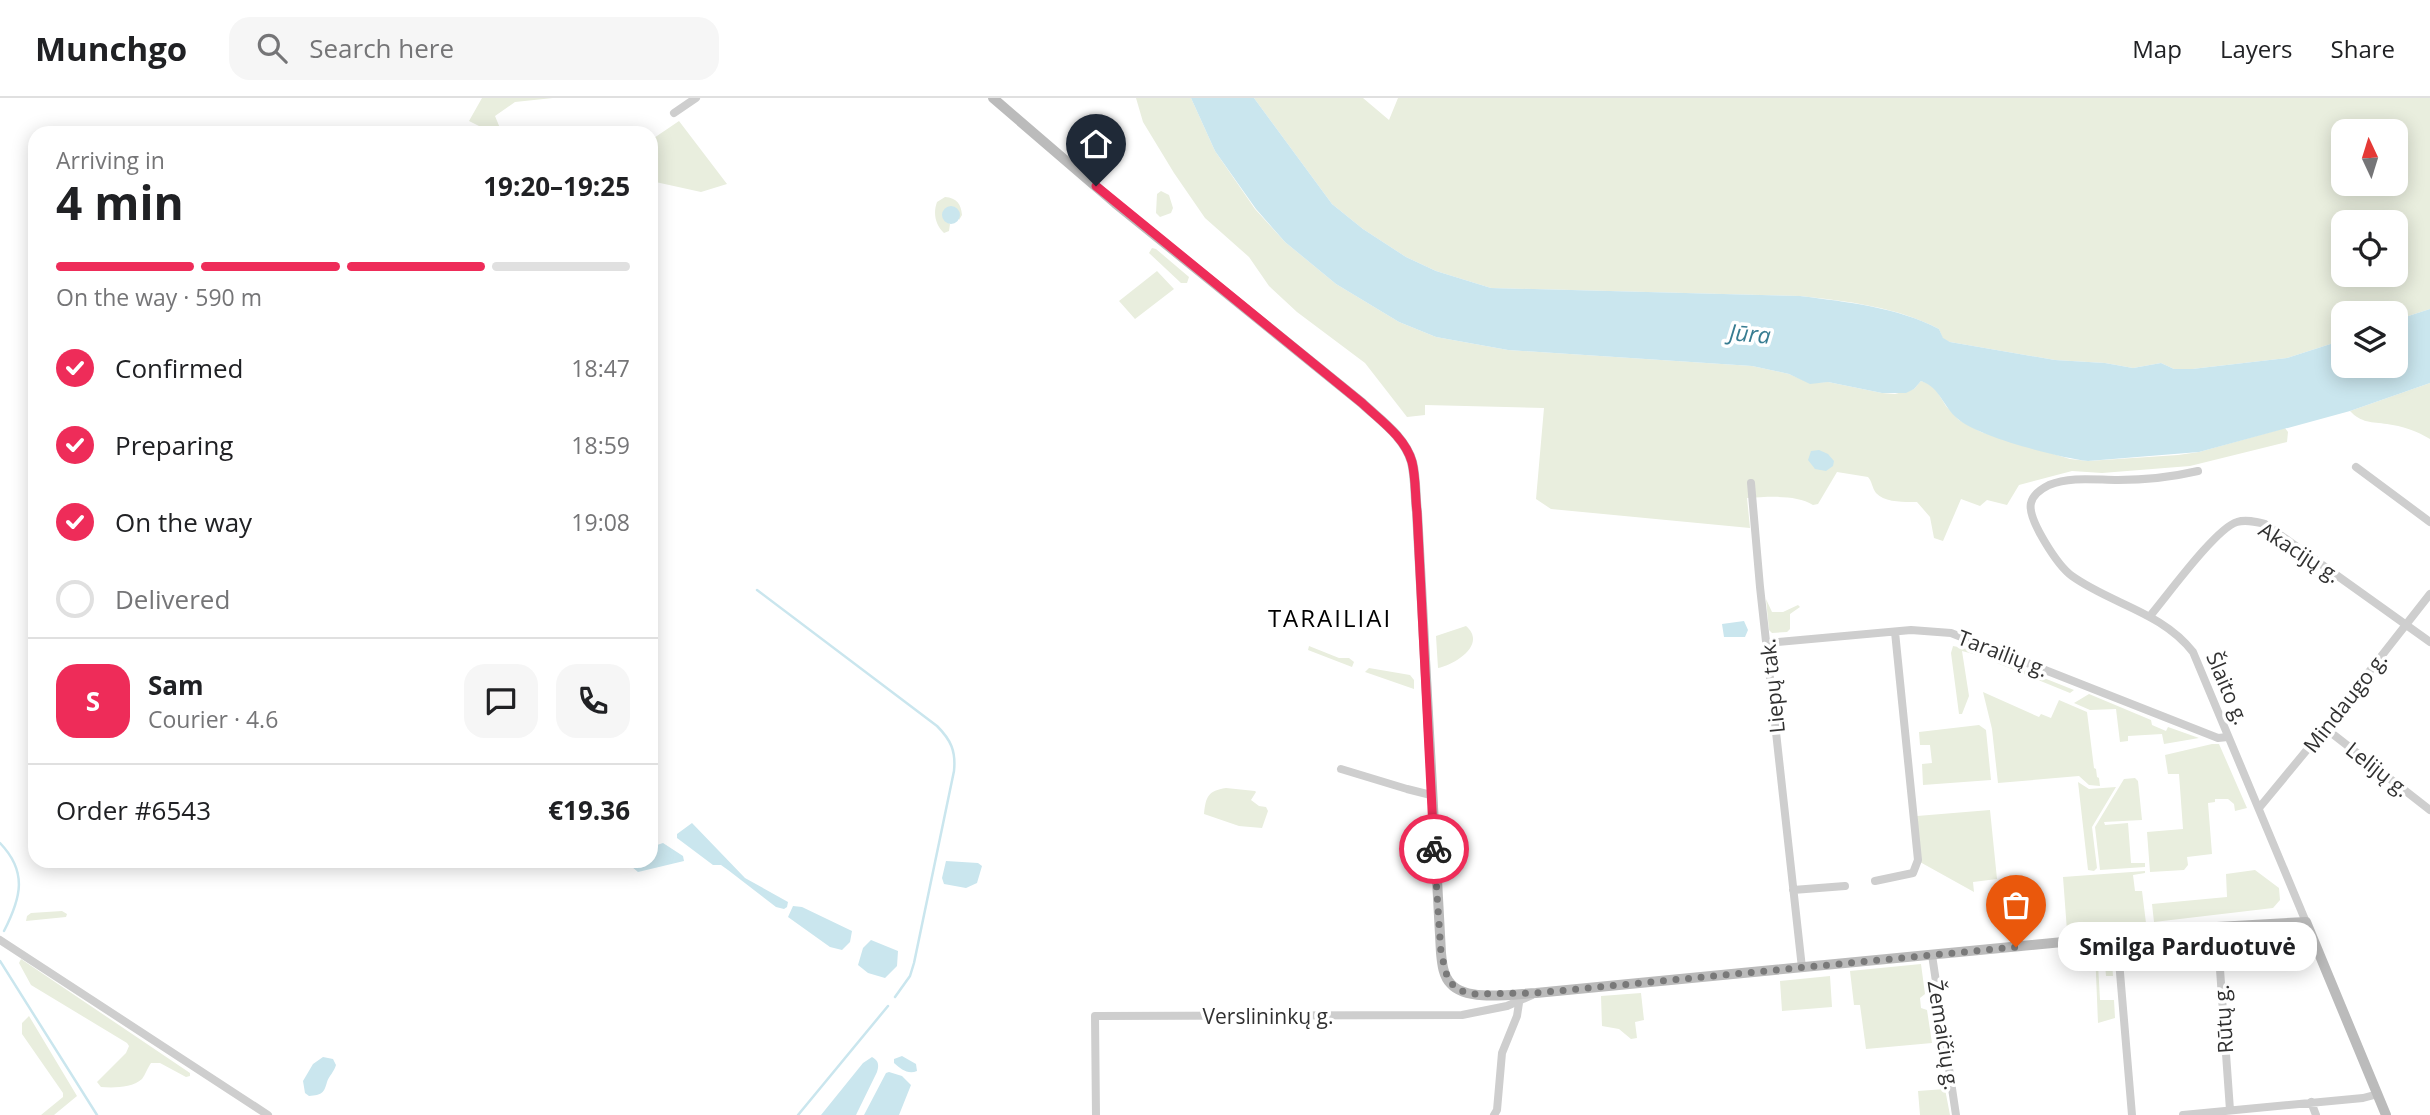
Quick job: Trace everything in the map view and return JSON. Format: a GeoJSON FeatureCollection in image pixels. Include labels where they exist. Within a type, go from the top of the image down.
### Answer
{"type":"FeatureCollection","features":[{"type":"Feature","properties":{"kind":"main road"},"geometry":{"type":"LineString","coordinates":[[993,98],[1152,233],[1362,403],[1395,433],[1409,455],[1417,512],[1441,953],[1444,972],[1451,985],[1469,994],[1536,993],[2117,937],[2306,922]]}},
{"type":"Feature","properties":{"kind":"main road","name":"Šlaito g."},"geometry":{"type":"LineString","coordinates":[[2306,922],[2386,1115]]}},
{"type":"Feature","properties":{"kind":"street"},"geometry":{"type":"LineString","coordinates":[[674,113],[696,98]]}},
{"type":"Feature","properties":{"kind":"street"},"geometry":{"type":"LineString","coordinates":[[2356,467],[2430,522]]}},
{"type":"Feature","properties":{"kind":"street","name":"Šlaito g."},"geometry":{"type":"LineString","coordinates":[[2198,471],[2149,479],[2071,480],[2037,492],[2030,507],[2054,556],[2069,574],[2091,588],[2150,616],[2178,634],[2193,652],[2306,922]]}},
{"type":"Feature","properties":{"kind":"street","name":"Liepų tak."},"geometry":{"type":"LineString","coordinates":[[1751,483],[1802,968]]}},
{"type":"Feature","properties":{"kind":"street","name":"Akacijų g."},"geometry":{"type":"LineString","coordinates":[[2150,616],[2217,537],[2229,526],[2246,521],[2265,524],[2430,642]]}},
{"type":"Feature","properties":{"kind":"street","name":"Mindaugo g."},"geometry":{"type":"LineString","coordinates":[[2259,808],[2430,594]]}},
{"type":"Feature","properties":{"kind":"street","name":"Tarailių g."},"geometry":{"type":"LineString","coordinates":[[1767,643],[1895,632],[1935,631],[1966,637],[2218,738],[2228,737]]}},
{"type":"Feature","properties":{"kind":"street"},"geometry":{"type":"LineString","coordinates":[[1875,881],[1913,873],[1918,860],[1895,632]]}},
{"type":"Feature","properties":{"kind":"street","name":"Lelijų g."},"geometry":{"type":"LineString","coordinates":[[2325,728],[2430,810]]}},
{"type":"Feature","properties":{"kind":"street"},"geometry":{"type":"LineString","coordinates":[[1341,769],[1431,795]]}},
{"type":"Feature","properties":{"kind":"street"},"geometry":{"type":"LineString","coordinates":[[1793,890],[1845,886]]}},
{"type":"Feature","properties":{"kind":"street","name":"Rūtų g."},"geometry":{"type":"LineString","coordinates":[[2217,928],[2230,1110]]}},
{"type":"Feature","properties":{"kind":"street"},"geometry":{"type":"LineString","coordinates":[[2117,937],[2132,1115]]}},
{"type":"Feature","properties":{"kind":"street"},"geometry":{"type":"LineString","coordinates":[[0,940],[268,1115]]}},
{"type":"Feature","properties":{"kind":"street","name":"Žemaičių g."},"geometry":{"type":"LineString","coordinates":[[1932,955],[1956,1115]]}},
{"type":"Feature","properties":{"kind":"street","name":"Verslininkų g."},"geometry":{"type":"LineString","coordinates":[[1096,1115],[1095,1016],[1424,1017],[1484,1012],[1519,1003],[1536,993]]}},
{"type":"Feature","properties":{"kind":"street"},"geometry":{"type":"LineString","coordinates":[[1494,1115],[1497,1110],[1503,1053],[1519,1003]]}},
{"type":"Feature","properties":{"kind":"street"},"geometry":{"type":"LineString","coordinates":[[2183,1115],[2230,1110],[2257,1111],[2378,1094]]}},
{"type":"Feature","properties":{"kind":"street"},"geometry":{"type":"LineString","coordinates":[[2311,1102],[2316,1115]]}},
{"type":"Feature","properties":{"kind":"green space"},"geometry":{"type":"Polygon","coordinates":[[[482,98],[553,98],[515,102],[495,116],[499,126],[479,126],[469,121],[482,98]]]}},
{"type":"Feature","properties":{"kind":"green space"},"geometry":{"type":"Polygon","coordinates":[[[1136,98],[1191,98],[1215,151],[1255,209],[1285,242],[1336,284],[1399,322],[1436,337],[1508,350],[1752,366],[1789,374],[1810,383],[1828,382],[1882,393],[1895,394],[1914,389],[1921,381],[1933,385],[1959,420],[1981,432],[2070,459],[2088,461],[2199,452],[2285,428],[2288,432],[2287,442],[2190,466],[2102,473],[2072,471],[2019,485],[2007,505],[1987,500],[1980,506],[1961,499],[1943,541],[1934,538],[1930,517],[1917,502],[1885,499],[1876,493],[1868,477],[1837,472],[1818,504],[1790,498],[1747,498],[1750,528],[1551,509],[1536,499],[1544,408],[1425,405],[1425,415],[1407,417],[1365,363],[1297,312],[1269,286],[1249,257],[1205,218],[1143,122],[1136,98]]]}},
{"type":"Feature","properties":{"kind":"green space"},"geometry":{"type":"Polygon","coordinates":[[[1254,98],[1363,98],[1389,120],[1398,98],[2430,98],[2430,309],[2408,316],[2408,301],[2331,301],[2331,344],[2287,358],[2192,369],[2174,369],[2161,363],[2133,368],[2105,363],[2055,360],[1950,342],[1943,339],[1939,329],[1906,315],[1871,306],[1818,298],[1491,288],[1436,271],[1406,257],[1363,229],[1332,204],[1254,98]]]}},
{"type":"Feature","properties":{"kind":"green space"},"geometry":{"type":"Polygon","coordinates":[[[679,121],[727,184],[701,192],[658,183],[658,135],[679,121]]]}},
{"type":"Feature","properties":{"kind":"green space"},"geometry":{"type":"Polygon","coordinates":[[[1161,191],[1169,195],[1173,208],[1171,213],[1160,217],[1156,213],[1157,194],[1161,191]]]}},
{"type":"Feature","properties":{"kind":"green space"},"geometry":{"type":"Polygon","coordinates":[[[945,197],[958,202],[962,215],[959,220],[957,209],[947,222],[950,224],[949,231],[944,233],[937,222],[935,210],[937,202],[945,197]]]}},
{"type":"Feature","properties":{"kind":"green space"},"geometry":{"type":"Polygon","coordinates":[[[1152,248],[1189,277],[1187,283],[1181,283],[1149,253],[1152,248]]]}},
{"type":"Feature","properties":{"kind":"green space"},"geometry":{"type":"Polygon","coordinates":[[[1157,271],[1174,289],[1135,319],[1119,301],[1157,271]]]}},
{"type":"Feature","properties":{"kind":"green space"},"geometry":{"type":"Polygon","coordinates":[[[2430,383],[2430,439],[2404,428],[2363,420],[2350,411],[2430,383]]]}},
{"type":"Feature","properties":{"kind":"green space"},"geometry":{"type":"Polygon","coordinates":[[[1766,599],[1772,612],[1783,612],[1798,605],[1800,607],[1790,614],[1790,629],[1787,632],[1772,633],[1769,630],[1766,599]]]}},
{"type":"Feature","properties":{"kind":"green space"},"geometry":{"type":"Polygon","coordinates":[[[1466,626],[1472,633],[1473,640],[1467,652],[1438,668],[1436,636],[1466,626]]]}},
{"type":"Feature","properties":{"kind":"green space"},"geometry":{"type":"Polygon","coordinates":[[[1309,646],[1339,658],[1349,658],[1354,662],[1352,667],[1308,650],[1309,646]]]}},
{"type":"Feature","properties":{"kind":"green space"},"geometry":{"type":"Polygon","coordinates":[[[1953,646],[1983,652],[1981,656],[1962,651],[1969,696],[1962,714],[1959,714],[1951,653],[1953,646]]]}},
{"type":"Feature","properties":{"kind":"green space"},"geometry":{"type":"Polygon","coordinates":[[[1999,660],[2074,690],[2070,693],[1997,663],[1999,660]]]}},
{"type":"Feature","properties":{"kind":"green space"},"geometry":{"type":"Polygon","coordinates":[[[1369,668],[1410,675],[1414,680],[1414,689],[1365,672],[1369,668]]]}},
{"type":"Feature","properties":{"kind":"green space"},"geometry":{"type":"Polygon","coordinates":[[[1983,692],[2039,717],[2041,714],[2051,718],[2059,700],[2087,712],[2094,768],[2100,786],[2089,785],[2079,776],[1998,783],[1992,729],[1983,692]]]}},
{"type":"Feature","properties":{"kind":"green space"},"geometry":{"type":"Polygon","coordinates":[[[2089,694],[2151,720],[2152,725],[2166,731],[2168,727],[2199,738],[2164,744],[2162,734],[2128,736],[2128,741],[2120,742],[2116,709],[2090,710],[2074,703],[2089,694]]]}},
{"type":"Feature","properties":{"kind":"green space"},"geometry":{"type":"Polygon","coordinates":[[[1979,725],[1986,730],[1991,780],[1923,785],[1922,764],[1932,763],[1930,745],[1920,745],[1919,732],[1979,725]]]}},
{"type":"Feature","properties":{"kind":"green space"},"geometry":{"type":"Polygon","coordinates":[[[2219,744],[2247,808],[2235,811],[2234,804],[2228,799],[2215,799],[2215,802],[2208,803],[2212,854],[2187,857],[2188,865],[2184,870],[2150,872],[2147,832],[2183,829],[2179,774],[2168,774],[2165,755],[2219,744]]]}},
{"type":"Feature","properties":{"kind":"green space"},"geometry":{"type":"Polygon","coordinates":[[[2135,778],[2138,781],[2142,820],[2104,822],[2105,825],[2128,823],[2131,863],[2145,863],[2145,867],[2100,870],[2095,827],[2124,779],[2135,778]]]}},
{"type":"Feature","properties":{"kind":"green space"},"geometry":{"type":"Polygon","coordinates":[[[2078,782],[2089,789],[2116,787],[2092,827],[2097,868],[2094,871],[2088,870],[2078,782]]]}},
{"type":"Feature","properties":{"kind":"green space"},"geometry":{"type":"Polygon","coordinates":[[[1226,788],[1256,792],[1251,800],[1266,807],[1268,811],[1262,828],[1239,826],[1204,814],[1209,795],[1226,788]]]}},
{"type":"Feature","properties":{"kind":"green space"},"geometry":{"type":"Polygon","coordinates":[[[1990,810],[1997,879],[1973,882],[1974,892],[1920,862],[1917,816],[1990,810]]]}},
{"type":"Feature","properties":{"kind":"green space"},"geometry":{"type":"Polygon","coordinates":[[[2255,870],[2279,888],[2280,900],[2273,908],[2154,922],[2152,904],[2227,897],[2226,874],[2255,870]]]}},
{"type":"Feature","properties":{"kind":"green space"},"geometry":{"type":"Polygon","coordinates":[[[2145,871],[2133,875],[2135,891],[2142,891],[2146,923],[2067,931],[2063,877],[2145,871]]]}},
{"type":"Feature","properties":{"kind":"green space"},"geometry":{"type":"Polygon","coordinates":[[[62,911],[67,914],[66,917],[26,921],[31,913],[62,911]]]}},
{"type":"Feature","properties":{"kind":"green space"},"geometry":{"type":"Polygon","coordinates":[[[2111,949],[2113,976],[2106,976],[2105,964],[2098,964],[2100,1000],[2114,1000],[2115,1018],[2098,1023],[2095,950],[2111,949]]]}},
{"type":"Feature","properties":{"kind":"green space"},"geometry":{"type":"Polygon","coordinates":[[[21,959],[190,1073],[190,1076],[186,1077],[160,1063],[151,1063],[138,1082],[122,1087],[101,1087],[97,1082],[126,1053],[129,1046],[31,985],[19,963],[21,959]]]}},
{"type":"Feature","properties":{"kind":"green space"},"geometry":{"type":"Polygon","coordinates":[[[1921,964],[1925,994],[1920,998],[1921,1008],[1927,1010],[1932,1043],[1866,1049],[1860,1005],[1854,1005],[1850,971],[1921,964]]]}},
{"type":"Feature","properties":{"kind":"green space"},"geometry":{"type":"Polygon","coordinates":[[[1830,976],[1832,1007],[1782,1011],[1780,981],[1830,976]]]}},
{"type":"Feature","properties":{"kind":"green space"},"geometry":{"type":"Polygon","coordinates":[[[1641,993],[1644,1020],[1635,1022],[1637,1038],[1631,1039],[1619,1029],[1602,1026],[1601,996],[1641,993]]]}},
{"type":"Feature","properties":{"kind":"green space"},"geometry":{"type":"Polygon","coordinates":[[[29,1016],[77,1096],[54,1115],[41,1115],[63,1097],[63,1093],[22,1034],[22,1023],[29,1016]]]}},
{"type":"Feature","properties":{"kind":"green space"},"geometry":{"type":"Polygon","coordinates":[[[1945,1089],[1950,1115],[1920,1115],[1918,1091],[1945,1089]]]}},
{"type":"Feature","properties":{"kind":"water","name":"Jūra"},"geometry":{"type":"Polygon","coordinates":[[[1191,98],[1254,98],[1332,204],[1363,229],[1406,257],[1436,271],[1491,288],[1800,296],[1871,306],[1906,315],[1939,329],[1943,338],[1950,342],[2055,360],[2105,363],[2133,368],[2161,363],[2174,369],[2192,369],[2287,358],[2331,344],[2331,378],[2408,378],[2408,316],[2430,309],[2430,383],[2350,411],[2199,452],[2088,461],[2059,456],[2020,446],[1968,426],[1953,414],[1933,388],[1921,381],[1906,393],[1882,393],[1828,382],[1810,384],[1789,374],[1752,366],[1508,350],[1436,337],[1399,322],[1336,284],[1285,242],[1256,209],[1215,151],[1191,98]]]}},
{"type":"Feature","properties":{"kind":"water"},"geometry":{"type":"Polygon","coordinates":[[[951,206],[957,209],[960,215],[957,221],[951,224],[945,221],[942,215],[945,209],[951,206]]]}},
{"type":"Feature","properties":{"kind":"water"},"geometry":{"type":"Polygon","coordinates":[[[1819,450],[1834,461],[1833,466],[1826,471],[1815,469],[1808,460],[1811,451],[1819,450]]]}},
{"type":"Feature","properties":{"kind":"water"},"geometry":{"type":"Polygon","coordinates":[[[1744,621],[1748,630],[1745,637],[1724,637],[1722,624],[1744,621]]]}},
{"type":"Feature","properties":{"kind":"water"},"geometry":{"type":"Polygon","coordinates":[[[692,823],[745,878],[788,902],[787,907],[776,907],[721,865],[713,865],[677,838],[677,834],[692,823]]]}},
{"type":"Feature","properties":{"kind":"water"},"geometry":{"type":"Polygon","coordinates":[[[663,843],[683,856],[684,861],[658,867],[658,845],[663,843]]]}},
{"type":"Feature","properties":{"kind":"water"},"geometry":{"type":"Polygon","coordinates":[[[946,861],[978,863],[982,866],[977,883],[966,888],[944,884],[942,878],[946,861]]]}},
{"type":"Feature","properties":{"kind":"water"},"geometry":{"type":"Polygon","coordinates":[[[633,868],[655,868],[638,872],[633,868]]]}},
{"type":"Feature","properties":{"kind":"water"},"geometry":{"type":"Polygon","coordinates":[[[793,906],[802,907],[852,931],[850,942],[842,950],[830,947],[788,917],[793,906]]]}},
{"type":"Feature","properties":{"kind":"water"},"geometry":{"type":"Polygon","coordinates":[[[871,940],[898,951],[897,966],[885,978],[868,973],[858,965],[863,948],[871,940]]]}},
{"type":"Feature","properties":{"kind":"water"},"geometry":{"type":"Polygon","coordinates":[[[902,1056],[916,1064],[917,1071],[908,1072],[894,1063],[894,1059],[902,1056]]]}},
{"type":"Feature","properties":{"kind":"water"},"geometry":{"type":"Polygon","coordinates":[[[323,1057],[333,1059],[336,1065],[323,1091],[309,1096],[305,1093],[303,1081],[313,1064],[323,1057]]]}},
{"type":"Feature","properties":{"kind":"water"},"geometry":{"type":"Polygon","coordinates":[[[872,1057],[878,1063],[877,1072],[856,1115],[821,1115],[863,1063],[872,1057]]]}},
{"type":"Feature","properties":{"kind":"water"},"geometry":{"type":"Polygon","coordinates":[[[886,1073],[902,1076],[911,1085],[899,1115],[864,1115],[886,1073]]]}},
{"type":"Feature","properties":{"kind":"waterway"},"geometry":{"type":"LineString","coordinates":[[757,590],[937,726],[952,746],[954,771],[914,963],[910,976],[895,997]]}},
{"type":"Feature","properties":{"kind":"waterway"},"geometry":{"type":"LineString","coordinates":[[0,843],[15,864],[19,886],[18,896],[4,931]]}},
{"type":"Feature","properties":{"kind":"waterway"},"geometry":{"type":"LineString","coordinates":[[0,961],[97,1115]]}},
{"type":"Feature","properties":{"kind":"waterway"},"geometry":{"type":"LineString","coordinates":[[798,1115],[888,1006]]}},
{"type":"Feature","properties":{"kind":"way so far"},"geometry":{"type":"LineString","coordinates":[[1434,849],[1442,965],[1451,985],[1469,994],[1536,993],[2016,947]]}},
{"type":"Feature","properties":{"kind":"place","name":"Smilga Parduotuvė"},"geometry":{"type":"Point","coordinates":[2016,947]}},
{"type":"Feature","properties":{"kind":"district","name":"TARAILIAI"},"geometry":{"type":"Point","coordinates":[1330,617]}},
{"type":"Feature","properties":{"kind":"route"},"geometry":{"type":"LineString","coordinates":[[1096,186],[1362,403],[1395,433],[1409,455],[1417,512],[1434,849]]}}]}
